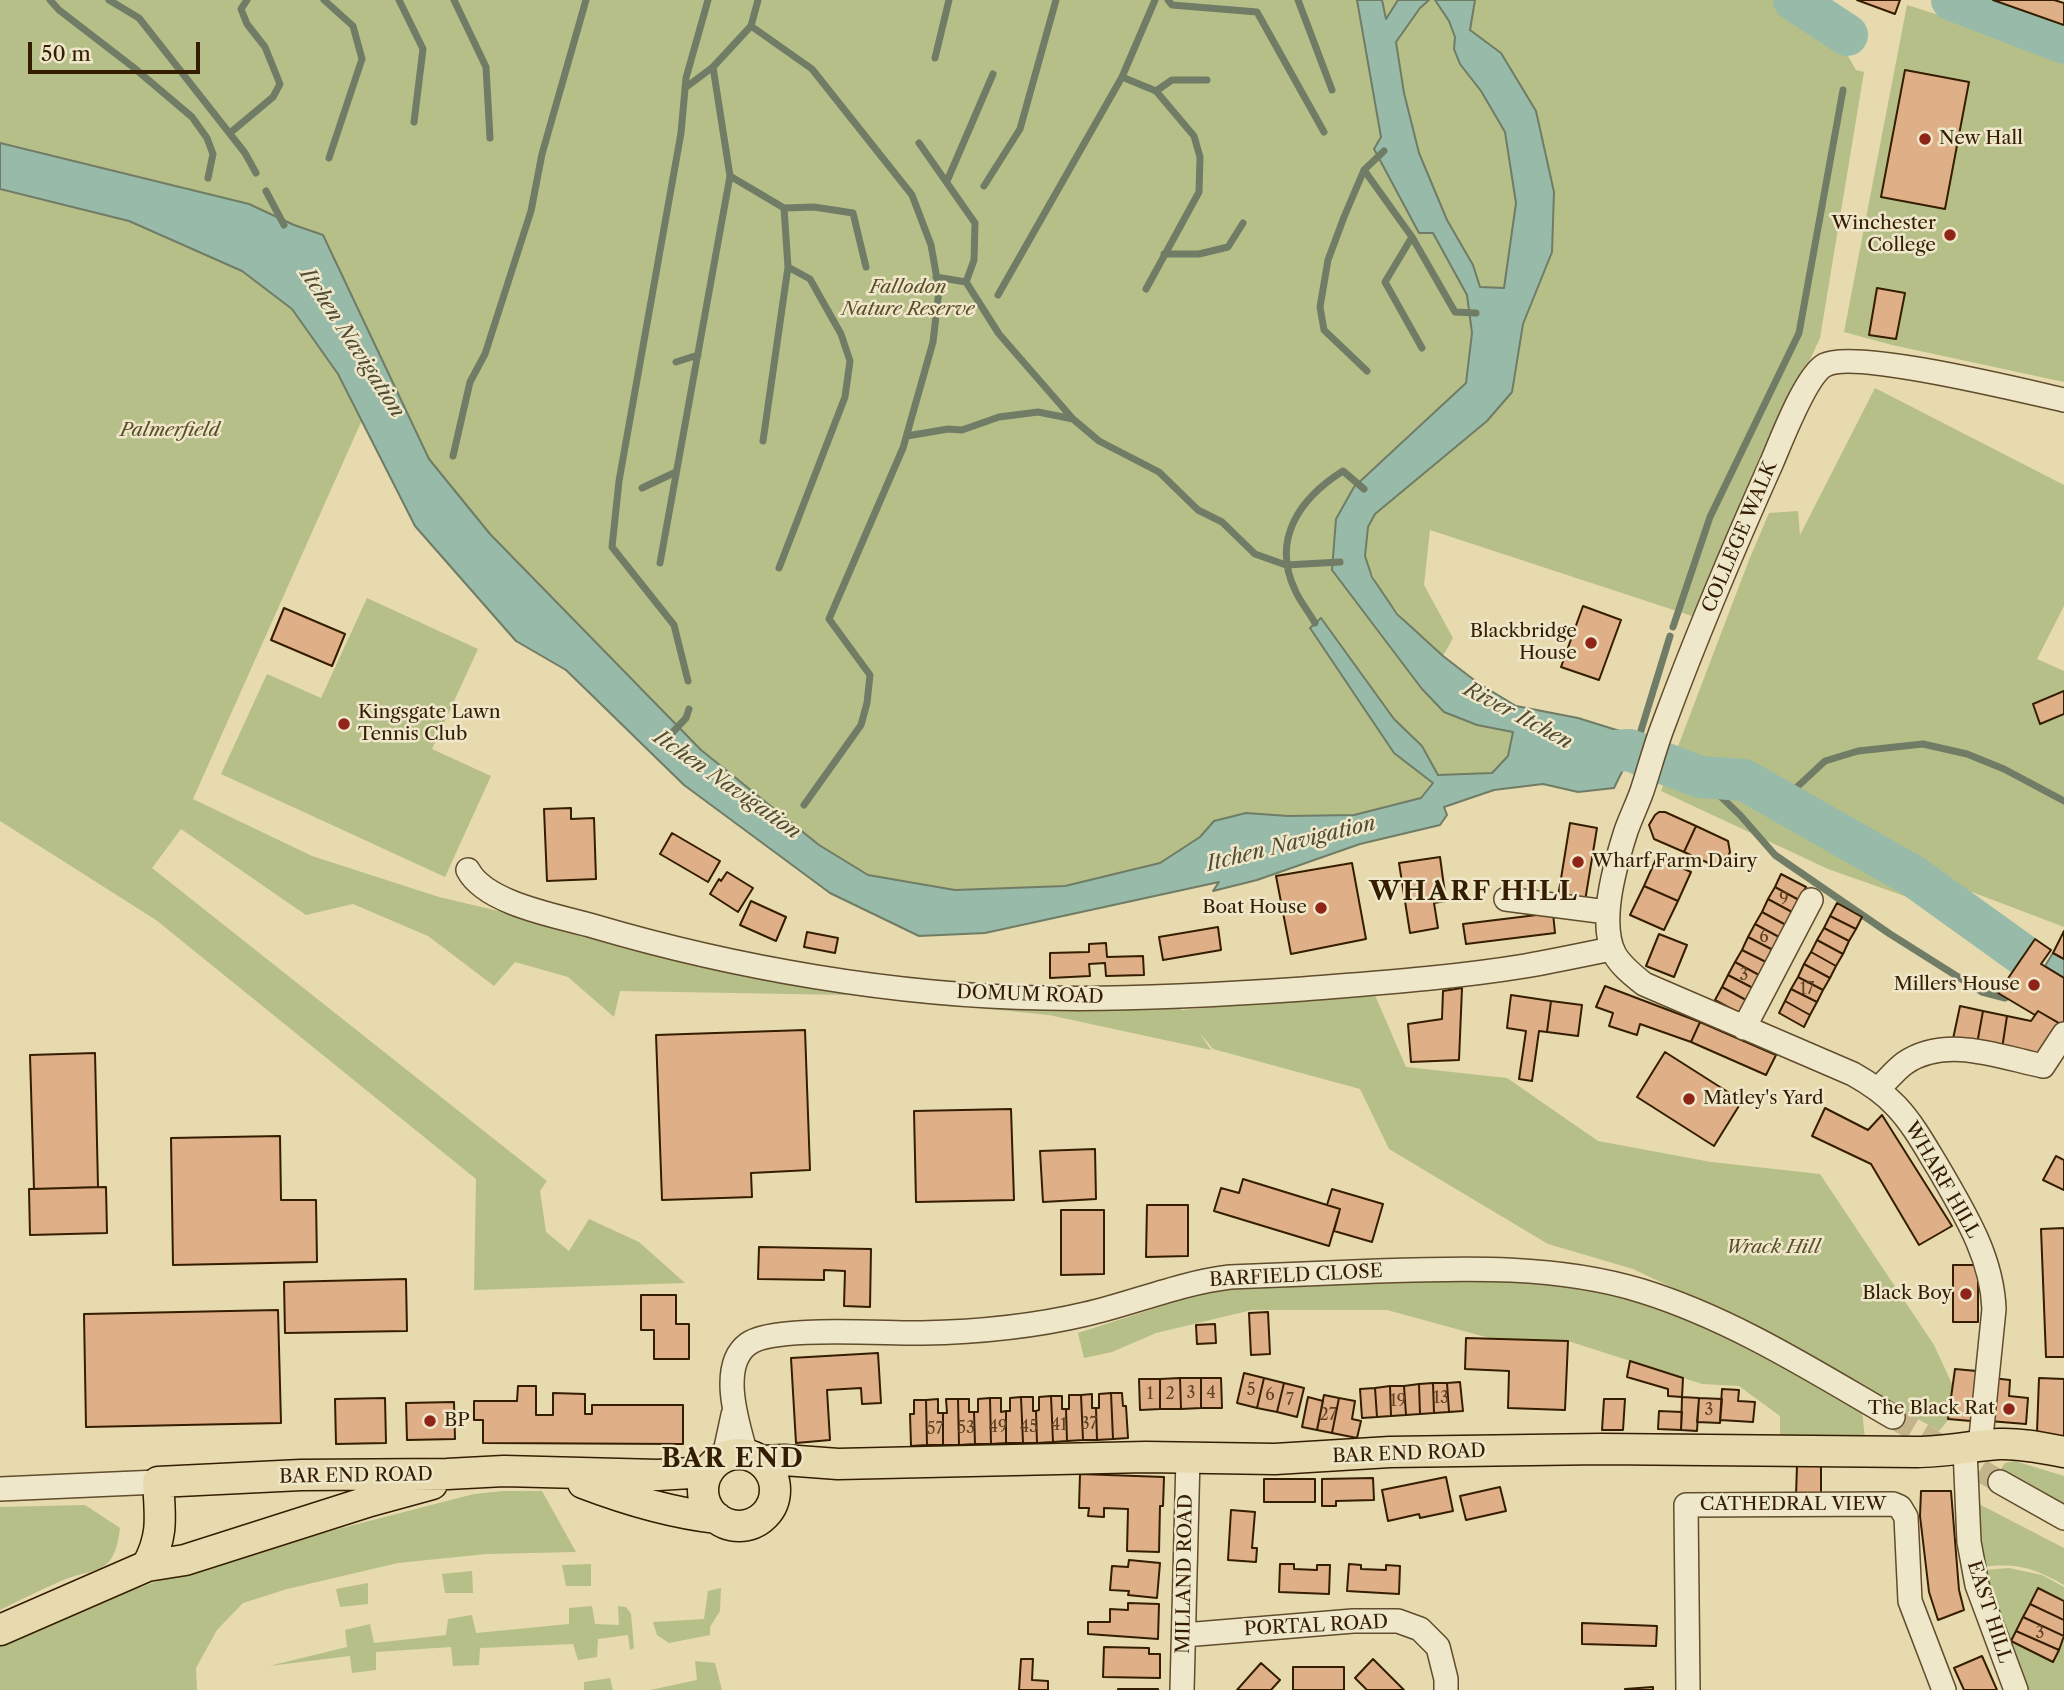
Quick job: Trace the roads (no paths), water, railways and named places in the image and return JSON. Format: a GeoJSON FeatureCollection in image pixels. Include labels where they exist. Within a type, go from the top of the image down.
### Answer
{"type":"FeatureCollection","features":[{"type":"Feature","properties":{"kind":"main road","name":"BAR END ROAD"},"geometry":{"type":"LineString","coordinates":[[158,1482],[301,1475],[504,1471],[658,1475],[735,1461],[784,1460],[838,1464],[1146,1457],[1282,1459],[1390,1452],[1601,1449],[1917,1452],[2018,1445],[2064,1452]]}},
{"type":"Feature","properties":{"kind":"main road"},"geometry":{"type":"LineString","coordinates":[[735,1461],[773,1478],[774,1498],[764,1514],[751,1523],[737,1525],[717,1518],[710,1511],[703,1492],[735,1461]]}},
{"type":"Feature","properties":{"kind":"main road","name":"BAR END ROAD"},"geometry":{"type":"LineString","coordinates":[[774,1498],[838,1464]]}},
{"type":"Feature","properties":{"kind":"main road","name":"BAR END ROAD"},"geometry":{"type":"LineString","coordinates":[[553,1473],[639,1500],[717,1518]]}},
{"type":"Feature","properties":{"kind":"main road"},"geometry":{"type":"LineString","coordinates":[[0,1630],[147,1566],[185,1560],[370,1501],[415,1491],[447,1474]]}},
{"type":"Feature","properties":{"kind":"main road"},"geometry":{"type":"LineString","coordinates":[[147,1566],[158,1548],[160,1534],[158,1482]]}},
{"type":"Feature","properties":{"kind":"street","name":"COLLEGE WALK"},"geometry":{"type":"LineString","coordinates":[[1611,949],[1608,912],[1618,858],[1663,726],[1739,535],[1788,424],[1814,375],[1825,365],[1839,361],[1864,362],[1929,371],[2064,400]]}},
{"type":"Feature","properties":{"kind":"street","name":"DOMUM ROAD"},"geometry":{"type":"LineString","coordinates":[[468,870],[473,880],[516,904],[654,944],[891,988],[1042,998],[1246,993],[1412,980],[1524,966],[1611,949]]}},
{"type":"Feature","properties":{"kind":"street"},"geometry":{"type":"LineString","coordinates":[[1506,899],[1608,912]]}},
{"type":"Feature","properties":{"kind":"street"},"geometry":{"type":"LineString","coordinates":[[1744,1028],[1811,900]]}},
{"type":"Feature","properties":{"kind":"street","name":"WHARF HILL"},"geometry":{"type":"LineString","coordinates":[[1611,949],[1619,964],[1644,984],[1830,1063],[1878,1089],[1918,1133],[1973,1230],[1986,1263],[1993,1292],[1994,1310],[1973,1448]]}},
{"type":"Feature","properties":{"kind":"street"},"geometry":{"type":"LineString","coordinates":[[1878,1089],[1905,1063],[1922,1055],[1954,1048],[2043,1066],[2064,1034]]}},
{"type":"Feature","properties":{"kind":"street","name":"BARFIELD CLOSE"},"geometry":{"type":"LineString","coordinates":[[735,1461],[732,1384],[739,1354],[747,1345],[765,1337],[822,1333],[989,1331],[1088,1314],[1200,1281],[1230,1277],[1448,1269],[1564,1275],[1641,1291],[1717,1319],[1808,1367],[1893,1417]]}},
{"type":"Feature","properties":{"kind":"street","name":"EAST HILL"},"geometry":{"type":"LineString","coordinates":[[1973,1448],[1969,1542],[1987,1614],[2016,1690]]}},
{"type":"Feature","properties":{"kind":"street","name":"MILLAND ROAD"},"geometry":{"type":"LineString","coordinates":[[1182,1690],[1188,1458]]}},
{"type":"Feature","properties":{"kind":"street","name":"BAR END ROAD"},"geometry":{"type":"LineString","coordinates":[[0,1489],[158,1482]]}},
{"type":"Feature","properties":{"kind":"street"},"geometry":{"type":"LineString","coordinates":[[2000,1482],[2064,1518]]}},
{"type":"Feature","properties":{"kind":"street","name":"CATHEDRAL VIEW"},"geometry":{"type":"LineString","coordinates":[[1688,1690],[1686,1505],[1893,1504],[1900,1507],[1906,1517],[1910,1601],[1944,1690]]}},
{"type":"Feature","properties":{"kind":"street","name":"PORTAL ROAD"},"geometry":{"type":"LineString","coordinates":[[1184,1635],[1353,1621],[1398,1621],[1420,1629],[1438,1647],[1446,1690]]}},
{"type":"Feature","properties":{"kind":"water","name":"Itchen Navigation"},"geometry":{"type":"Polygon","coordinates":[[[1357,0],[1382,0],[1386,19],[1398,0],[1429,0],[1420,8],[1396,42],[1404,93],[1419,153],[1447,220],[1473,265],[1480,287],[1504,288],[1516,203],[1505,132],[1481,91],[1460,64],[1449,21],[1435,0],[1475,0],[1470,30],[1501,53],[1536,111],[1554,192],[1552,252],[1523,324],[1512,392],[1487,421],[1375,514],[1368,527],[1365,556],[1372,577],[1397,614],[1443,656],[1478,683],[1516,706],[1578,718],[1639,737],[1614,788],[1578,792],[1543,784],[1494,790],[1444,807],[1447,815],[1440,825],[1360,844],[1257,880],[1213,891],[1219,882],[985,933],[919,936],[830,893],[684,785],[566,670],[516,641],[415,526],[338,374],[292,309],[242,271],[129,221],[0,189],[0,143],[249,204],[323,235],[429,459],[490,534],[701,750],[819,845],[868,875],[955,890],[1065,886],[1160,863],[1200,837],[1214,821],[1246,813],[1288,816],[1354,815],[1421,798],[1433,783],[1394,753],[1310,628],[1321,618],[1394,719],[1422,746],[1438,775],[1492,773],[1508,756],[1513,732],[1477,725],[1444,712],[1422,689],[1332,570],[1336,519],[1354,487],[1466,383],[1472,333],[1467,295],[1433,233],[1419,233],[1374,149],[1381,137],[1357,0]]]}},
{"type":"Feature","properties":{"kind":"water"},"geometry":{"type":"Polygon","coordinates":[[[2053,953],[2064,959],[2064,978],[2045,966],[2053,953]]]}},
{"type":"Feature","properties":{"kind":"waterway"},"geometry":{"type":"LineString","coordinates":[[50,0],[192,117],[207,138],[213,154],[208,178]]}},
{"type":"Feature","properties":{"kind":"waterway"},"geometry":{"type":"LineString","coordinates":[[109,0],[139,18],[245,153],[256,173]]}},
{"type":"Feature","properties":{"kind":"waterway"},"geometry":{"type":"LineString","coordinates":[[230,133],[273,97],[280,84],[265,47],[247,24],[241,9],[247,0]]}},
{"type":"Feature","properties":{"kind":"waterway"},"geometry":{"type":"LineString","coordinates":[[324,0],[353,26],[362,59],[329,158]]}},
{"type":"Feature","properties":{"kind":"waterway"},"geometry":{"type":"LineString","coordinates":[[399,0],[423,49],[414,122]]}},
{"type":"Feature","properties":{"kind":"waterway"},"geometry":{"type":"LineString","coordinates":[[454,0],[486,67],[490,138]]}},
{"type":"Feature","properties":{"kind":"waterway"},"geometry":{"type":"LineString","coordinates":[[453,456],[470,382],[485,354],[531,211],[542,154],[586,0]]}},
{"type":"Feature","properties":{"kind":"waterway"},"geometry":{"type":"LineString","coordinates":[[688,681],[674,625],[612,547],[619,481],[681,133],[686,78],[708,0]]}},
{"type":"Feature","properties":{"kind":"waterway"},"geometry":{"type":"LineString","coordinates":[[758,0],[751,26],[812,69],[912,195],[931,245],[939,290],[933,342],[903,448],[829,619],[870,675],[867,703],[861,725],[804,805]]}},
{"type":"Feature","properties":{"kind":"waterway"},"geometry":{"type":"LineString","coordinates":[[935,58],[949,0]]}},
{"type":"Feature","properties":{"kind":"waterway"},"geometry":{"type":"LineString","coordinates":[[984,186],[1020,129],[1056,0]]}},
{"type":"Feature","properties":{"kind":"waterway"},"geometry":{"type":"LineString","coordinates":[[998,295],[1122,77],[1155,0]]}},
{"type":"Feature","properties":{"kind":"waterway"},"geometry":{"type":"LineString","coordinates":[[1168,0],[1172,5],[1257,12],[1324,132]]}},
{"type":"Feature","properties":{"kind":"waterway"},"geometry":{"type":"LineString","coordinates":[[1298,0],[1332,90]]}},
{"type":"Feature","properties":{"kind":"waterway"},"geometry":{"type":"LineString","coordinates":[[1794,0],[1847,35]]}},
{"type":"Feature","properties":{"kind":"waterway"},"geometry":{"type":"LineString","coordinates":[[1952,0],[2064,43]]}},
{"type":"Feature","properties":{"kind":"waterway"},"geometry":{"type":"LineString","coordinates":[[685,88],[713,67],[751,26]]}},
{"type":"Feature","properties":{"kind":"waterway"},"geometry":{"type":"LineString","coordinates":[[1847,35],[1851,46]]}},
{"type":"Feature","properties":{"kind":"waterway"},"geometry":{"type":"LineString","coordinates":[[1847,35],[1857,37]]}},
{"type":"Feature","properties":{"kind":"waterway"},"geometry":{"type":"LineString","coordinates":[[660,563],[730,176],[713,67]]}},
{"type":"Feature","properties":{"kind":"waterway"},"geometry":{"type":"LineString","coordinates":[[947,181],[993,74]]}},
{"type":"Feature","properties":{"kind":"waterway"},"geometry":{"type":"LineString","coordinates":[[1122,77],[1156,91],[1194,136],[1200,157],[1199,192],[1146,289]]}},
{"type":"Feature","properties":{"kind":"waterway"},"geometry":{"type":"LineString","coordinates":[[1156,91],[1172,80],[1207,80]]}},
{"type":"Feature","properties":{"kind":"waterway"},"geometry":{"type":"LineString","coordinates":[[1673,627],[1710,517],[1799,333],[1843,90]]}},
{"type":"Feature","properties":{"kind":"waterway"},"geometry":{"type":"LineString","coordinates":[[919,143],[975,223],[974,260],[966,282]]}},
{"type":"Feature","properties":{"kind":"waterway"},"geometry":{"type":"LineString","coordinates":[[1367,371],[1324,330],[1320,307],[1328,260],[1344,217],[1364,170],[1384,151]]}},
{"type":"Feature","properties":{"kind":"waterway"},"geometry":{"type":"LineString","coordinates":[[1364,170],[1412,237],[1455,312],[1476,313]]}},
{"type":"Feature","properties":{"kind":"waterway"},"geometry":{"type":"LineString","coordinates":[[730,176],[784,208],[814,207],[853,213],[866,267]]}},
{"type":"Feature","properties":{"kind":"waterway"},"geometry":{"type":"LineString","coordinates":[[266,191],[284,225]]}},
{"type":"Feature","properties":{"kind":"waterway"},"geometry":{"type":"LineString","coordinates":[[763,441],[788,267],[784,208]]}},
{"type":"Feature","properties":{"kind":"waterway"},"geometry":{"type":"LineString","coordinates":[[1164,254],[1199,254],[1228,247],[1243,223]]}},
{"type":"Feature","properties":{"kind":"waterway"},"geometry":{"type":"LineString","coordinates":[[1412,237],[1385,282],[1422,348]]}},
{"type":"Feature","properties":{"kind":"waterway"},"geometry":{"type":"LineString","coordinates":[[779,568],[845,397],[850,361],[841,334],[810,279],[788,267]]}},
{"type":"Feature","properties":{"kind":"waterway"},"geometry":{"type":"LineString","coordinates":[[936,277],[966,282],[999,334],[1073,419]]}},
{"type":"Feature","properties":{"kind":"waterway"},"geometry":{"type":"LineString","coordinates":[[676,362],[698,355]]}},
{"type":"Feature","properties":{"kind":"waterway"},"geometry":{"type":"LineString","coordinates":[[907,436],[948,429],[962,430],[999,417],[1038,412],[1073,419],[1099,441],[1159,472],[1198,510],[1222,522],[1255,554],[1286,565],[1340,562]]}},
{"type":"Feature","properties":{"kind":"waterway"},"geometry":{"type":"LineString","coordinates":[[1315,623],[1297,594],[1288,571],[1288,537],[1303,507],[1314,494],[1343,471],[1364,489]]}},
{"type":"Feature","properties":{"kind":"waterway"},"geometry":{"type":"LineString","coordinates":[[642,488],[676,472]]}},
{"type":"Feature","properties":{"kind":"waterway"},"geometry":{"type":"LineString","coordinates":[[1634,744],[1639,737],[1670,636]]}},
{"type":"Feature","properties":{"kind":"waterway","name":"Itchen Navigation"},"geometry":{"type":"LineString","coordinates":[[672,733],[686,718],[689,709]]}},
{"type":"Feature","properties":{"kind":"waterway"},"geometry":{"type":"LineString","coordinates":[[1782,801],[1825,761],[1858,751],[1923,744],[1967,754],[2004,769],[2064,801]]}},
{"type":"Feature","properties":{"kind":"waterway","name":"River Itchen"},"geometry":{"type":"LineString","coordinates":[[1577,748],[1588,753],[1629,750],[1700,777],[1744,780],[1913,876],[2023,955]]}},
{"type":"Feature","properties":{"kind":"waterway"},"geometry":{"type":"LineString","coordinates":[[1700,777],[1740,815],[1775,855],[1890,934],[1982,992],[2005,998]]}},
{"type":"Feature","properties":{"kind":"tunnel"},"geometry":{"type":"LineString","coordinates":[[1893,1417],[2000,1482]]}},
{"type":"Feature","properties":{"kind":"place","name":"New Hall"},"geometry":{"type":"Point","coordinates":[1925,139]}},
{"type":"Feature","properties":{"kind":"place","name":"Winchester College"},"geometry":{"type":"Point","coordinates":[1950,235]}},
{"type":"Feature","properties":{"kind":"place","name":"Blackbridge House"},"geometry":{"type":"Point","coordinates":[1591,643]}},
{"type":"Feature","properties":{"kind":"place","name":"Kingsgate Lawn Tennis Club"},"geometry":{"type":"Point","coordinates":[344,724]}},
{"type":"Feature","properties":{"kind":"place","name":"Wharf Farm Dairy"},"geometry":{"type":"Point","coordinates":[1578,862]}},
{"type":"Feature","properties":{"kind":"place","name":"Boat House"},"geometry":{"type":"Point","coordinates":[1321,908]}},
{"type":"Feature","properties":{"kind":"place","name":"Millers House"},"geometry":{"type":"Point","coordinates":[2034,985]}},
{"type":"Feature","properties":{"kind":"place","name":"Matley's Yard"},"geometry":{"type":"Point","coordinates":[1689,1099]}},
{"type":"Feature","properties":{"kind":"place","name":"Black Boy"},"geometry":{"type":"Point","coordinates":[1966,1294]}},
{"type":"Feature","properties":{"kind":"place","name":"The Black Rat"},"geometry":{"type":"Point","coordinates":[2009,1409]}},
{"type":"Feature","properties":{"kind":"place","name":"BP"},"geometry":{"type":"Point","coordinates":[430,1421]}},
{"type":"Feature","properties":{"kind":"district","name":"WHARF HILL"},"geometry":{"type":"Point","coordinates":[1474,892]}},
{"type":"Feature","properties":{"kind":"district","name":"BAR END"},"geometry":{"type":"Point","coordinates":[733,1459]}},
{"type":"Feature","properties":{"kind":"park label","name":"Fallodon Nature Reserve"},"geometry":{"type":"Point","coordinates":[908,299]}},
{"type":"Feature","properties":{"kind":"park label","name":"Palmerfield"},"geometry":{"type":"Point","coordinates":[170,431]}},
{"type":"Feature","properties":{"kind":"park label","name":"Wrack Hill"},"geometry":{"type":"Point","coordinates":[1773,1248]}}]}
